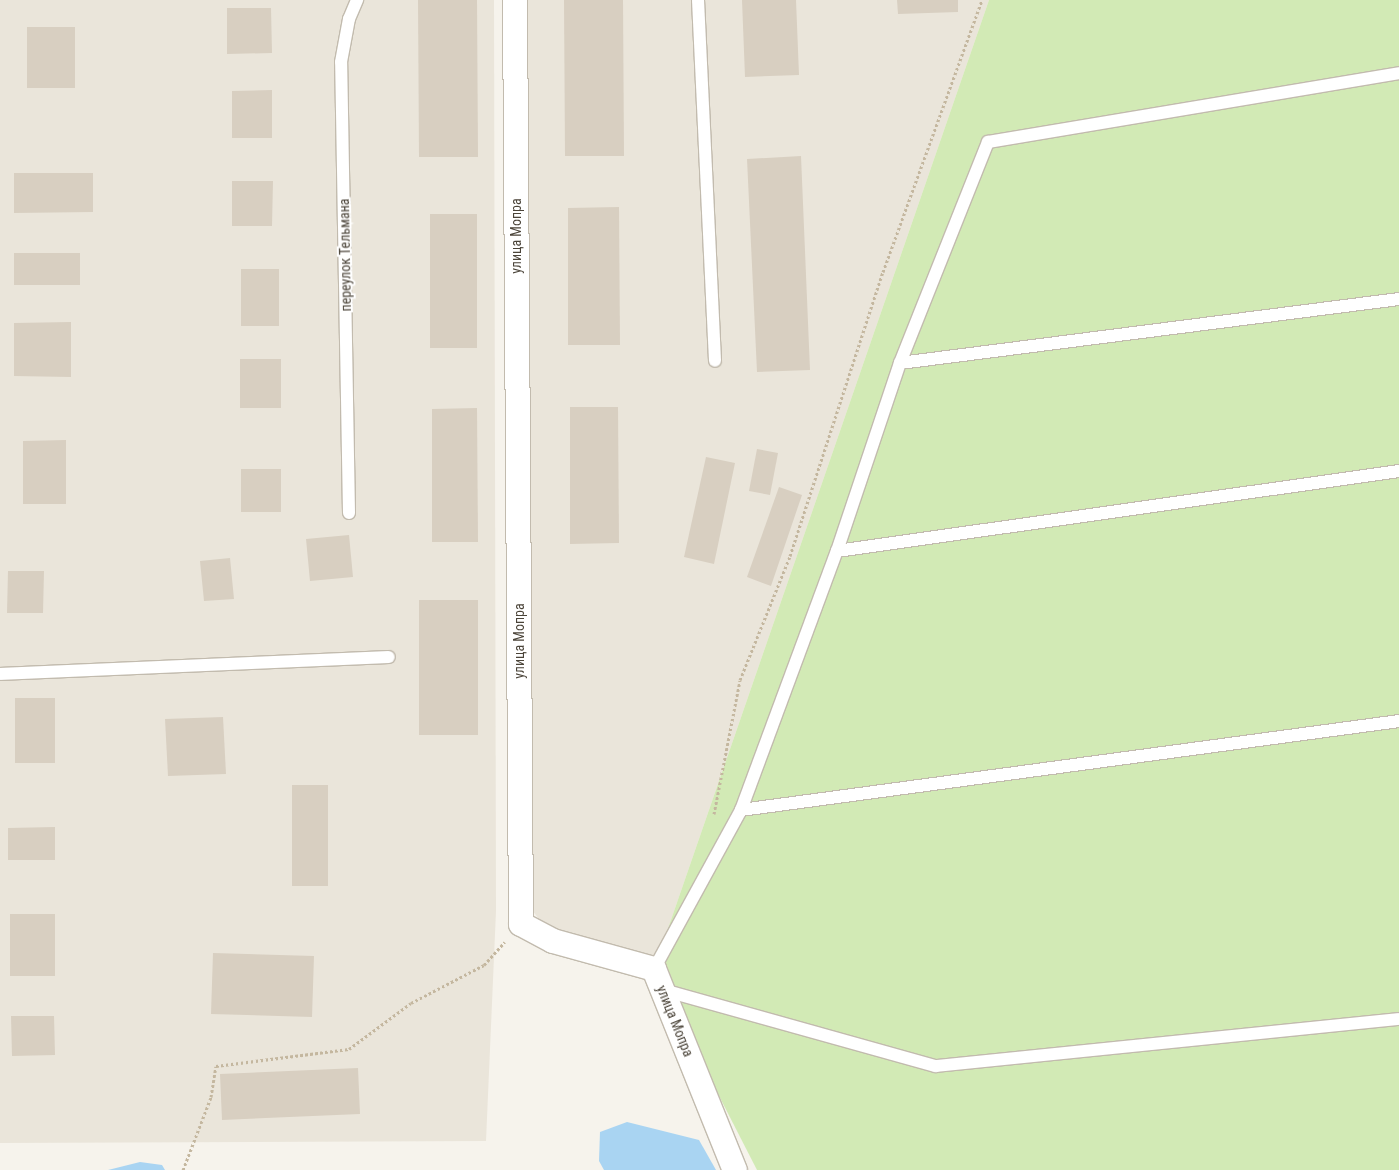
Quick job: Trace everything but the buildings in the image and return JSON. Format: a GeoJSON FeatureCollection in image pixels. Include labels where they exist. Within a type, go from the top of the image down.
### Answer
{"type":"FeatureCollection","features":[{"type":"Feature","properties":{"kind":"street","name":"улица Мопра"},"geometry":{"type":"LineString","coordinates":[[515,0],[521,924],[553,941],[658,979],[735,1170]]}},
{"type":"Feature","properties":{"kind":"lane","name":"переулок Тельмана"},"geometry":{"type":"LineString","coordinates":[[350,513],[341,62],[349,19],[358,0]]}},
{"type":"Feature","properties":{"kind":"lane"},"geometry":{"type":"LineString","coordinates":[[698,0],[715,360]]}},
{"type":"Feature","properties":{"kind":"lane"},"geometry":{"type":"LineString","coordinates":[[1399,73],[988,142],[900,363],[837,551],[741,810],[658,979],[936,1066],[1399,1019]]}},
{"type":"Feature","properties":{"kind":"lane"},"geometry":{"type":"LineString","coordinates":[[900,363],[1399,300]]}},
{"type":"Feature","properties":{"kind":"lane"},"geometry":{"type":"LineString","coordinates":[[837,551],[1399,471]]}},
{"type":"Feature","properties":{"kind":"lane"},"geometry":{"type":"LineString","coordinates":[[0,674],[389,657]]}},
{"type":"Feature","properties":{"kind":"lane"},"geometry":{"type":"LineString","coordinates":[[741,810],[1399,721]]}},
{"type":"Feature","properties":{"kind":"path"},"geometry":{"type":"LineString","coordinates":[[713,817],[740,680],[790,556],[889,254],[982,0]]}},
{"type":"Feature","properties":{"kind":"path"},"geometry":{"type":"LineString","coordinates":[[183,1170],[210,1097],[216,1066],[349,1049],[411,1003],[484,965],[521,924]]}},
{"type":"Feature","properties":{"kind":"shaded area"},"geometry":{"type":"Polygon","coordinates":[[[0,0],[494,0],[496,911],[486,1141],[0,1143],[0,0]]]}},
{"type":"Feature","properties":{"kind":"shaded area"},"geometry":{"type":"Polygon","coordinates":[[[523,0],[989,0],[654,969],[545,927],[529,906],[523,0]]]}},
{"type":"Feature","properties":{"kind":"green space"},"geometry":{"type":"Polygon","coordinates":[[[989,0],[1399,0],[1399,1170],[757,1170],[654,969],[989,0]]]}},
{"type":"Feature","properties":{"kind":"water"},"geometry":{"type":"Polygon","coordinates":[[[627,1122],[699,1140],[716,1170],[604,1170],[599,1161],[600,1132],[627,1122]]]}},
{"type":"Feature","properties":{"kind":"water"},"geometry":{"type":"Polygon","coordinates":[[[140,1162],[162,1165],[165,1170],[108,1170],[140,1162]]]}}]}
